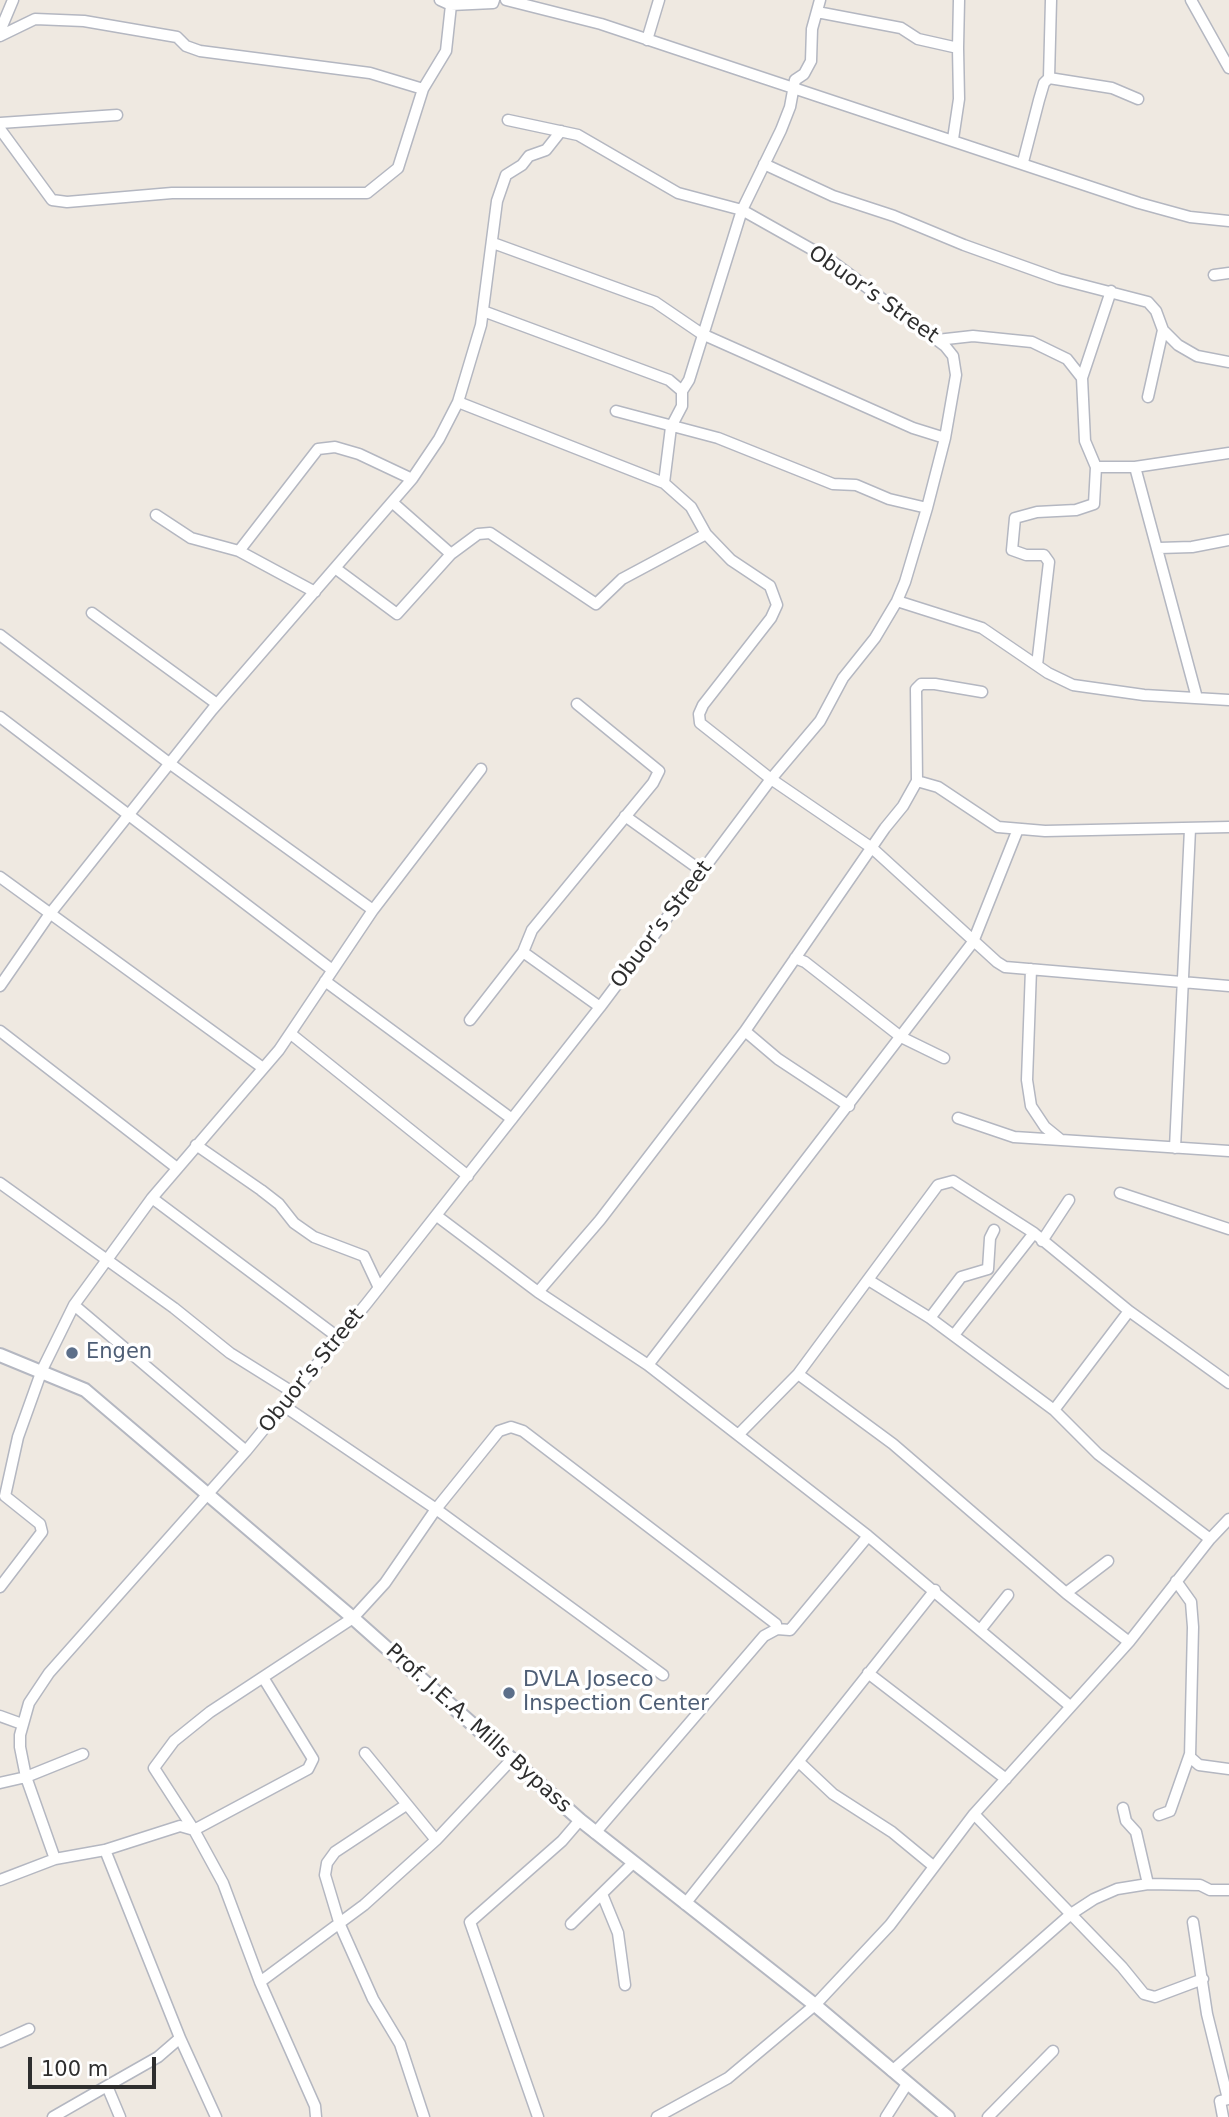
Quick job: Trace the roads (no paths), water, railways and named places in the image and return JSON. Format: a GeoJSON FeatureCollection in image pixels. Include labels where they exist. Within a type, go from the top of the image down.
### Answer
{"type":"FeatureCollection","features":[{"type":"Feature","properties":{"kind":"street"},"geometry":{"type":"LineString","coordinates":[[0,34],[13,0]]}},
{"type":"Feature","properties":{"kind":"street"},"geometry":{"type":"LineString","coordinates":[[440,0],[451,5],[493,3],[494,0]]}},
{"type":"Feature","properties":{"kind":"street"},"geometry":{"type":"LineString","coordinates":[[506,0],[585,20],[1023,162],[1139,203],[1190,217],[1229,221]]}},
{"type":"Feature","properties":{"kind":"street"},"geometry":{"type":"LineString","coordinates":[[647,40],[659,0]]}},
{"type":"Feature","properties":{"kind":"street"},"geometry":{"type":"LineString","coordinates":[[664,483],[671,427],[682,406],[682,391],[689,380],[702,334],[733,247],[741,210],[790,107],[795,80],[804,74],[811,61],[820,0]]}},
{"type":"Feature","properties":{"kind":"street"},"geometry":{"type":"LineString","coordinates":[[953,139],[959,99],[959,0]]}},
{"type":"Feature","properties":{"kind":"street"},"geometry":{"type":"LineString","coordinates":[[1023,162],[1041,92],[1049,78],[1051,0]]}},
{"type":"Feature","properties":{"kind":"street"},"geometry":{"type":"LineString","coordinates":[[1191,0],[1229,68]]}},
{"type":"Feature","properties":{"kind":"street"},"geometry":{"type":"LineString","coordinates":[[0,130],[52,200],[67,202],[172,193],[367,192],[398,168],[423,89],[446,51],[451,5]]}},
{"type":"Feature","properties":{"kind":"street"},"geometry":{"type":"LineString","coordinates":[[817,12],[901,28],[918,39],[958,48]]}},
{"type":"Feature","properties":{"kind":"street"},"geometry":{"type":"LineString","coordinates":[[0,34],[35,19],[84,21],[177,37],[186,46],[200,51],[370,73],[423,89]]}},
{"type":"Feature","properties":{"kind":"street"},"geometry":{"type":"LineString","coordinates":[[1049,78],[1112,88],[1138,99]]}},
{"type":"Feature","properties":{"kind":"street"},"geometry":{"type":"LineString","coordinates":[[0,123],[117,116]]}},
{"type":"Feature","properties":{"kind":"street","name":"Obuor’s Street"},"geometry":{"type":"LineString","coordinates":[[55,1859],[26,1777],[20,1747],[22,1724],[29,1703],[49,1673],[295,1393],[468,1177],[703,872],[771,779],[820,721],[843,678],[875,638],[897,601],[927,508],[944,438],[956,364],[953,356],[937,340],[829,259],[741,210],[678,193],[578,135],[508,120]]}},
{"type":"Feature","properties":{"kind":"street"},"geometry":{"type":"LineString","coordinates":[[0,986],[49,915],[169,763],[412,480],[439,439],[458,402],[483,311],[497,201],[506,175],[522,166],[529,156],[546,150],[561,131]]}},
{"type":"Feature","properties":{"kind":"street"},"geometry":{"type":"LineString","coordinates":[[764,164],[833,196],[894,216],[964,245],[1059,279],[1148,302],[1156,311],[1163,330],[1178,345],[1197,356],[1229,362]]}},
{"type":"Feature","properties":{"kind":"street"},"geometry":{"type":"LineString","coordinates":[[493,243],[656,302],[702,334],[913,428],[944,438]]}},
{"type":"Feature","properties":{"kind":"street"},"geometry":{"type":"LineString","coordinates":[[1214,275],[1229,273]]}},
{"type":"Feature","properties":{"kind":"street"},"geometry":{"type":"LineString","coordinates":[[1037,665],[1048,562],[1044,555],[1026,555],[1012,550],[1015,518],[1037,512],[1076,510],[1094,504],[1096,467],[1086,441],[1082,378],[1111,291]]}},
{"type":"Feature","properties":{"kind":"street"},"geometry":{"type":"LineString","coordinates":[[483,311],[669,380],[682,391]]}},
{"type":"Feature","properties":{"kind":"street"},"geometry":{"type":"LineString","coordinates":[[1147,397],[1163,330]]}},
{"type":"Feature","properties":{"kind":"street"},"geometry":{"type":"LineString","coordinates":[[937,340],[973,336],[1032,342],[1067,359],[1082,378]]}},
{"type":"Feature","properties":{"kind":"street"},"geometry":{"type":"LineString","coordinates":[[458,402],[664,483],[691,507],[706,534],[731,560],[770,586],[777,605],[752,645],[703,705],[699,714],[701,723],[771,779],[872,848],[973,942],[1005,967],[1229,986]]}},
{"type":"Feature","properties":{"kind":"street"},"geometry":{"type":"LineString","coordinates":[[615,411],[718,438],[833,484],[856,485],[889,499],[927,508]]}},
{"type":"Feature","properties":{"kind":"street"},"geometry":{"type":"LineString","coordinates":[[239,551],[318,449],[335,447],[359,454],[412,480]]}},
{"type":"Feature","properties":{"kind":"street"},"geometry":{"type":"LineString","coordinates":[[1096,467],[1135,467],[1229,453]]}},
{"type":"Feature","properties":{"kind":"street"},"geometry":{"type":"LineString","coordinates":[[1135,467],[1159,548],[1197,698]]}},
{"type":"Feature","properties":{"kind":"street"},"geometry":{"type":"LineString","coordinates":[[392,502],[452,554]]}},
{"type":"Feature","properties":{"kind":"street"},"geometry":{"type":"LineString","coordinates":[[156,516],[191,538],[239,551],[315,592]]}},
{"type":"Feature","properties":{"kind":"street"},"geometry":{"type":"LineString","coordinates":[[335,568],[397,614],[452,554],[478,534],[490,533],[596,604],[622,579],[706,534]]}},
{"type":"Feature","properties":{"kind":"street"},"geometry":{"type":"LineString","coordinates":[[1159,548],[1192,547],[1229,540]]}},
{"type":"Feature","properties":{"kind":"street"},"geometry":{"type":"LineString","coordinates":[[897,601],[982,628],[1037,665],[1073,685],[1144,695],[1229,700]]}},
{"type":"Feature","properties":{"kind":"street"},"geometry":{"type":"LineString","coordinates":[[92,613],[217,704]]}},
{"type":"Feature","properties":{"kind":"street"},"geometry":{"type":"LineString","coordinates":[[0,635],[169,763],[373,910]]}},
{"type":"Feature","properties":{"kind":"street"},"geometry":{"type":"LineString","coordinates":[[538,1292],[600,1220],[745,1031],[917,781],[916,690],[921,684],[935,684],[982,692]]}},
{"type":"Feature","properties":{"kind":"street"},"geometry":{"type":"LineString","coordinates":[[470,1020],[523,952],[532,930],[659,771],[577,704]]}},
{"type":"Feature","properties":{"kind":"street"},"geometry":{"type":"LineString","coordinates":[[0,718],[331,969]]}},
{"type":"Feature","properties":{"kind":"street"},"geometry":{"type":"LineString","coordinates":[[0,1587],[42,1532],[40,1524],[5,1496],[18,1437],[42,1370],[74,1305],[152,1198],[291,1034],[331,969],[373,910],[481,769]]}},
{"type":"Feature","properties":{"kind":"street"},"geometry":{"type":"LineString","coordinates":[[917,781],[945,791],[998,827],[1229,827]]}},
{"type":"Feature","properties":{"kind":"street"},"geometry":{"type":"LineString","coordinates":[[625,816],[703,872]]}},
{"type":"Feature","properties":{"kind":"street"},"geometry":{"type":"LineString","coordinates":[[648,1365],[973,942],[1018,829]]}},
{"type":"Feature","properties":{"kind":"street"},"geometry":{"type":"LineString","coordinates":[[1175,1148],[1190,829]]}},
{"type":"Feature","properties":{"kind":"street"},"geometry":{"type":"LineString","coordinates":[[0,877],[263,1068]]}},
{"type":"Feature","properties":{"kind":"street"},"geometry":{"type":"LineString","coordinates":[[523,952],[600,1007]]}},
{"type":"Feature","properties":{"kind":"street"},"geometry":{"type":"LineString","coordinates":[[795,958],[805,962],[901,1037],[944,1058]]}},
{"type":"Feature","properties":{"kind":"street"},"geometry":{"type":"LineString","coordinates":[[1031,969],[1027,1080],[1031,1106],[1045,1127],[1061,1140]]}},
{"type":"Feature","properties":{"kind":"street"},"geometry":{"type":"LineString","coordinates":[[324,982],[512,1119]]}},
{"type":"Feature","properties":{"kind":"street"},"geometry":{"type":"LineString","coordinates":[[0,1031],[177,1168]]}},
{"type":"Feature","properties":{"kind":"street"},"geometry":{"type":"LineString","coordinates":[[745,1031],[778,1059],[849,1106]]}},
{"type":"Feature","properties":{"kind":"street"},"geometry":{"type":"LineString","coordinates":[[291,1034],[468,1177]]}},
{"type":"Feature","properties":{"kind":"street"},"geometry":{"type":"LineString","coordinates":[[958,1118],[1014,1137],[1229,1151]]}},
{"type":"Feature","properties":{"kind":"street"},"geometry":{"type":"LineString","coordinates":[[988,1143],[992,1130]]}},
{"type":"Feature","properties":{"kind":"street"},"geometry":{"type":"LineString","coordinates":[[196,1145],[279,1204],[294,1223],[314,1237],[364,1256],[379,1288]]}},
{"type":"Feature","properties":{"kind":"street"},"geometry":{"type":"LineString","coordinates":[[738,1435],[797,1374],[870,1281],[938,1185],[953,1181],[1034,1233],[1129,1311],[1229,1382]]}},
{"type":"Feature","properties":{"kind":"street"},"geometry":{"type":"LineString","coordinates":[[0,1183],[174,1308],[230,1353],[295,1393]]}},
{"type":"Feature","properties":{"kind":"street"},"geometry":{"type":"LineString","coordinates":[[1120,1193],[1229,1229]]}},
{"type":"Feature","properties":{"kind":"street"},"geometry":{"type":"LineString","coordinates":[[152,1198],[339,1338]]}},
{"type":"Feature","properties":{"kind":"street"},"geometry":{"type":"LineString","coordinates":[[1042,1241],[1069,1200]]}},
{"type":"Feature","properties":{"kind":"street"},"geometry":{"type":"LineString","coordinates":[[437,1216],[538,1292],[648,1365],[868,1535],[1070,1706]]}},
{"type":"Feature","properties":{"kind":"street"},"geometry":{"type":"LineString","coordinates":[[930,1318],[961,1277],[988,1269],[990,1238],[994,1230]]}},
{"type":"Feature","properties":{"kind":"street"},"geometry":{"type":"LineString","coordinates":[[954,1335],[1034,1233]]}},
{"type":"Feature","properties":{"kind":"street"},"geometry":{"type":"LineString","coordinates":[[870,1281],[930,1318],[1054,1410],[1098,1454],[1210,1539]]}},
{"type":"Feature","properties":{"kind":"street"},"geometry":{"type":"LineString","coordinates":[[74,1305],[246,1451]]}},
{"type":"Feature","properties":{"kind":"street"},"geometry":{"type":"LineString","coordinates":[[1054,1410],[1129,1311]]}},
{"type":"Feature","properties":{"kind":"street","name":"Prof. J.E.A. Mills Bypass"},"geometry":{"type":"LineString","coordinates":[[0,1355],[42,1370],[85,1390],[353,1618],[513,1758],[580,1821],[816,2006],[948,2117]]}},
{"type":"Feature","properties":{"kind":"street"},"geometry":{"type":"LineString","coordinates":[[797,1374],[893,1444],[1066,1593],[1129,1642]]}},
{"type":"Feature","properties":{"kind":"street"},"geometry":{"type":"LineString","coordinates":[[284,1406],[436,1509],[663,1675]]}},
{"type":"Feature","properties":{"kind":"street"},"geometry":{"type":"LineString","coordinates":[[316,2117],[316,2106],[260,1982],[223,1883],[194,1830],[156,1773],[156,1763],[183,1734],[353,1618],[385,1583],[436,1509],[499,1431],[511,1427],[523,1431],[776,1624],[777,1629]]}},
{"type":"Feature","properties":{"kind":"street"},"geometry":{"type":"LineString","coordinates":[[657,2117],[728,2078],[816,2006],[890,1925],[932,1865],[974,1814],[1129,1642],[1210,1539],[1229,1519]]}},
{"type":"Feature","properties":{"kind":"street"},"geometry":{"type":"LineString","coordinates":[[595,1833],[764,1636],[777,1629],[790,1630],[868,1535]]}},
{"type":"Feature","properties":{"kind":"street"},"geometry":{"type":"LineString","coordinates":[[1066,1593],[1108,1561]]}},
{"type":"Feature","properties":{"kind":"street"},"geometry":{"type":"LineString","coordinates":[[1159,1815],[1170,1811],[1190,1754],[1193,1627],[1191,1602],[1176,1581]]}},
{"type":"Feature","properties":{"kind":"street"},"geometry":{"type":"LineString","coordinates":[[685,1904],[935,1590]]}},
{"type":"Feature","properties":{"kind":"street"},"geometry":{"type":"LineString","coordinates":[[981,1629],[1009,1595]]}},
{"type":"Feature","properties":{"kind":"street"},"geometry":{"type":"LineString","coordinates":[[868,1673],[1006,1779]]}},
{"type":"Feature","properties":{"kind":"street"},"geometry":{"type":"LineString","coordinates":[[0,1880],[55,1859],[105,1850],[180,1826],[194,1830],[308,1769],[313,1759],[264,1679]]}},
{"type":"Feature","properties":{"kind":"street"},"geometry":{"type":"LineString","coordinates":[[0,1716],[22,1724]]}},
{"type":"Feature","properties":{"kind":"street"},"geometry":{"type":"LineString","coordinates":[[365,1753],[436,1840]]}},
{"type":"Feature","properties":{"kind":"street"},"geometry":{"type":"LineString","coordinates":[[0,1783],[26,1777],[83,1754]]}},
{"type":"Feature","properties":{"kind":"street"},"geometry":{"type":"LineString","coordinates":[[1190,1754],[1199,1765],[1229,1769]]}},
{"type":"Feature","properties":{"kind":"street"},"geometry":{"type":"LineString","coordinates":[[260,1982],[340,1925],[436,1840],[513,1758]]}},
{"type":"Feature","properties":{"kind":"street"},"geometry":{"type":"LineString","coordinates":[[799,1762],[833,1794],[892,1832],[932,1865]]}},
{"type":"Feature","properties":{"kind":"street"},"geometry":{"type":"LineString","coordinates":[[406,1805],[335,1852],[327,1863],[325,1875],[340,1925],[373,1999],[400,2044],[424,2117]]}},
{"type":"Feature","properties":{"kind":"street"},"geometry":{"type":"LineString","coordinates":[[1123,1808],[1126,1821],[1136,1832],[1148,1884]]}},
{"type":"Feature","properties":{"kind":"street"},"geometry":{"type":"LineString","coordinates":[[974,1814],[1144,1994],[1155,1997],[1203,1979]]}},
{"type":"Feature","properties":{"kind":"street"},"geometry":{"type":"LineString","coordinates":[[538,2117],[470,1922],[562,1842],[580,1821]]}},
{"type":"Feature","properties":{"kind":"street"},"geometry":{"type":"LineString","coordinates":[[105,1850],[180,2038],[216,2117]]}},
{"type":"Feature","properties":{"kind":"street"},"geometry":{"type":"LineString","coordinates":[[571,1924],[634,1863]]}},
{"type":"Feature","properties":{"kind":"street"},"geometry":{"type":"LineString","coordinates":[[892,2071],[1071,1914],[1117,1889],[1148,1884],[1200,1885],[1210,1890],[1229,1890]]}},
{"type":"Feature","properties":{"kind":"street"},"geometry":{"type":"LineString","coordinates":[[602,1894],[618,1933],[625,1985]]}},
{"type":"Feature","properties":{"kind":"street"},"geometry":{"type":"LineString","coordinates":[[1193,1922],[1207,2014],[1228,2099],[1220,2101],[1223,2117]]}},
{"type":"Feature","properties":{"kind":"street"},"geometry":{"type":"LineString","coordinates":[[0,2042],[29,2029]]}},
{"type":"Feature","properties":{"kind":"street"},"geometry":{"type":"LineString","coordinates":[[52,2117],[158,2057],[180,2038]]}},
{"type":"Feature","properties":{"kind":"street"},"geometry":{"type":"LineString","coordinates":[[988,2117],[1053,2051]]}},
{"type":"Feature","properties":{"kind":"street"},"geometry":{"type":"LineString","coordinates":[[886,2117],[907,2084]]}},
{"type":"Feature","properties":{"kind":"street"},"geometry":{"type":"LineString","coordinates":[[107,2086],[120,2117]]}},
{"type":"Feature","properties":{"kind":"place","name":"Engen"},"geometry":{"type":"Point","coordinates":[72,1353]}},
{"type":"Feature","properties":{"kind":"place","name":"DVLA Joseco Inspection Center"},"geometry":{"type":"Point","coordinates":[509,1693]}}]}
